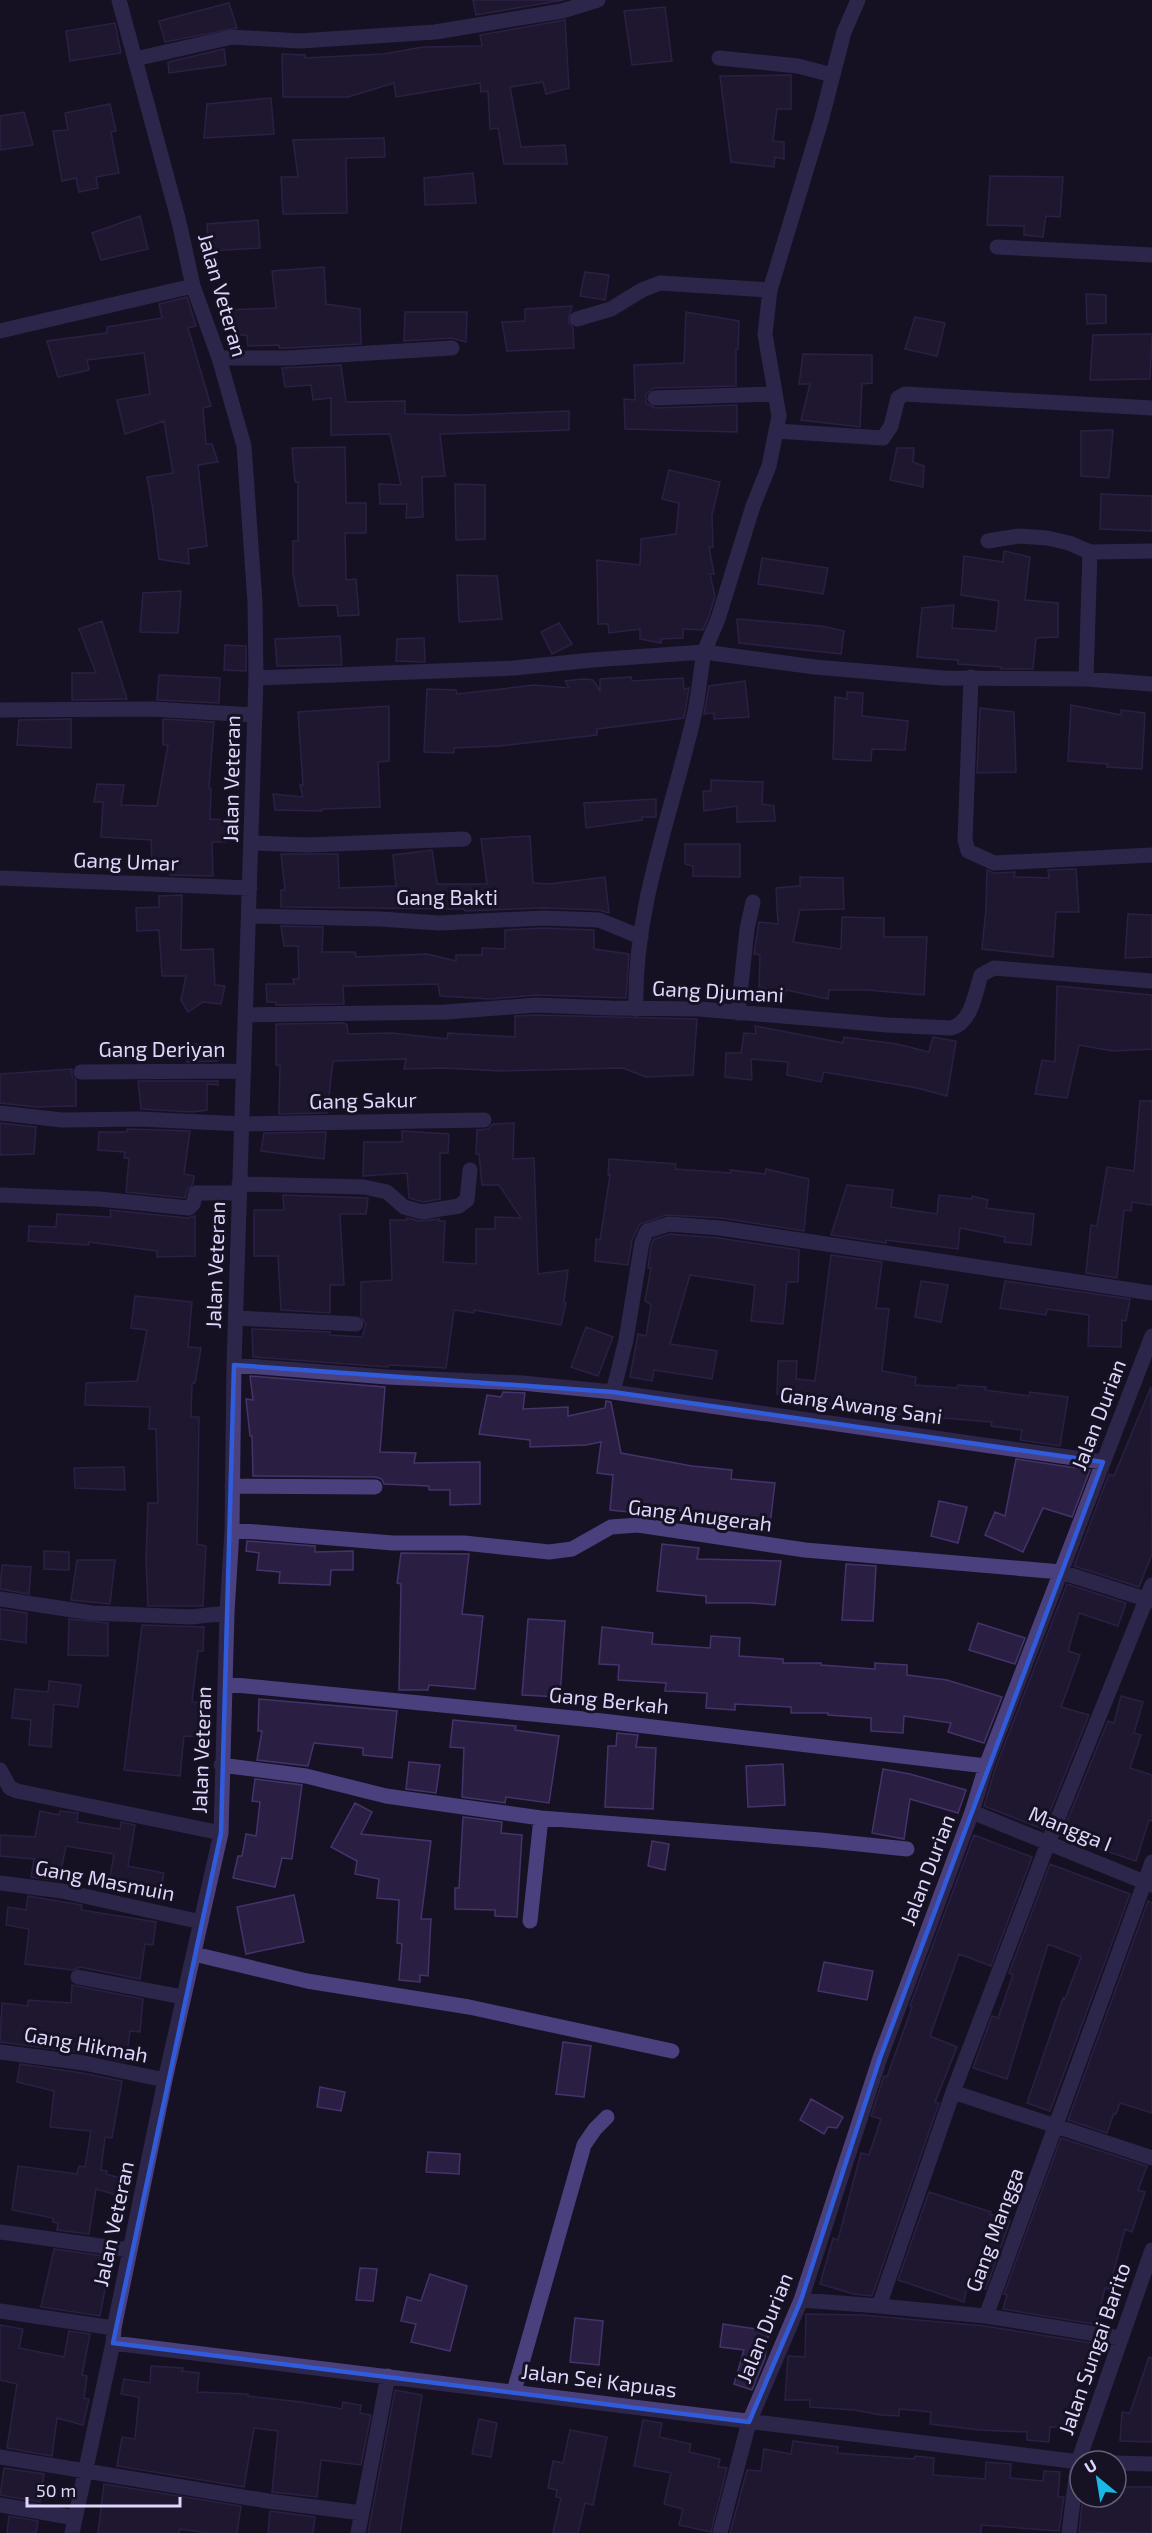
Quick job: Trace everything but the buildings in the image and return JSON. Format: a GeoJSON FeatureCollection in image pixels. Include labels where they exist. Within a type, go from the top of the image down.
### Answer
{"type":"FeatureCollection","features":[{"type":"Feature","properties":{"kind":"street","name":"Jalan Veteran"},"geometry":{"type":"LineString","coordinates":[[73,2526],[165,2080],[220,1833],[232,1530],[234,1365],[256,678],[255,602],[244,446],[219,358],[194,286],[119,0]]}},
{"type":"Feature","properties":{"kind":"street"},"geometry":{"type":"LineString","coordinates":[[135,59],[232,37],[300,41],[435,32],[562,11],[598,0]]}},
{"type":"Feature","properties":{"kind":"street"},"geometry":{"type":"LineString","coordinates":[[636,1009],[636,982],[641,937],[651,881],[695,714],[704,652],[718,619],[753,506],[769,466],[777,431],[779,416],[765,334],[770,290],[821,121],[844,32],[858,0]]}},
{"type":"Feature","properties":{"kind":"street"},"geometry":{"type":"LineString","coordinates":[[719,58],[798,66],[832,75]]}},
{"type":"Feature","properties":{"kind":"street"},"geometry":{"type":"LineString","coordinates":[[997,248],[1152,255]]}},
{"type":"Feature","properties":{"kind":"street"},"geometry":{"type":"LineString","coordinates":[[577,319],[611,309],[642,290],[660,283],[770,290]]}},
{"type":"Feature","properties":{"kind":"street"},"geometry":{"type":"LineString","coordinates":[[0,331],[194,286]]}},
{"type":"Feature","properties":{"kind":"street"},"geometry":{"type":"LineString","coordinates":[[219,358],[288,358],[452,348]]}},
{"type":"Feature","properties":{"kind":"street"},"geometry":{"type":"LineString","coordinates":[[655,398],[774,394]]}},
{"type":"Feature","properties":{"kind":"street"},"geometry":{"type":"LineString","coordinates":[[777,431],[883,438],[891,426],[898,398],[905,394],[1152,408]]}},
{"type":"Feature","properties":{"kind":"street"},"geometry":{"type":"LineString","coordinates":[[988,541],[1019,536],[1047,538],[1070,543],[1090,552],[1152,551]]}},
{"type":"Feature","properties":{"kind":"street"},"geometry":{"type":"LineString","coordinates":[[1086,679],[1090,552]]}},
{"type":"Feature","properties":{"kind":"street"},"geometry":{"type":"LineString","coordinates":[[256,678],[514,668],[704,652],[815,667],[943,678],[1086,679],[1152,684]]}},
{"type":"Feature","properties":{"kind":"street"},"geometry":{"type":"LineString","coordinates":[[971,677],[964,840],[968,851],[994,862],[1152,855]]}},
{"type":"Feature","properties":{"kind":"street"},"geometry":{"type":"LineString","coordinates":[[0,711],[152,709],[254,715]]}},
{"type":"Feature","properties":{"kind":"street"},"geometry":{"type":"LineString","coordinates":[[252,843],[307,845],[464,839]]}},
{"type":"Feature","properties":{"kind":"street","name":"Gang Umar"},"geometry":{"type":"LineString","coordinates":[[0,878],[250,888]]}},
{"type":"Feature","properties":{"kind":"street"},"geometry":{"type":"LineString","coordinates":[[738,1013],[747,929],[753,902]]}},
{"type":"Feature","properties":{"kind":"street","name":"Gang Bakti"},"geometry":{"type":"LineString","coordinates":[[249,916],[380,919],[439,923],[543,918],[599,920],[641,937]]}},
{"type":"Feature","properties":{"kind":"street","name":"Gang Djumani"},"geometry":{"type":"LineString","coordinates":[[245,1015],[446,1012],[537,1005],[636,1009],[700,1008],[887,1025],[951,1028],[959,1026],[966,1018],[981,975],[994,968],[1152,981]]}},
{"type":"Feature","properties":{"kind":"street","name":"Gang Deriyan"},"geometry":{"type":"LineString","coordinates":[[81,1072],[244,1071]]}},
{"type":"Feature","properties":{"kind":"street","name":"Gang Sakur"},"geometry":{"type":"LineString","coordinates":[[0,1113],[62,1120],[140,1119],[242,1124],[484,1120]]}},
{"type":"Feature","properties":{"kind":"street"},"geometry":{"type":"LineString","coordinates":[[0,1195],[99,1198],[189,1208],[193,1204],[196,1193],[239,1188],[364,1187],[387,1192],[404,1207],[422,1212],[459,1206],[467,1200],[470,1170]]}},
{"type":"Feature","properties":{"kind":"street"},"geometry":{"type":"LineString","coordinates":[[614,1392],[626,1340],[642,1242],[647,1231],[657,1226],[669,1224],[720,1228],[1152,1293]]}},
{"type":"Feature","properties":{"kind":"street"},"geometry":{"type":"LineString","coordinates":[[236,1318],[356,1324]]}},
{"type":"Feature","properties":{"kind":"street","name":"Jalan Durian"},"geometry":{"type":"LineString","coordinates":[[720,2533],[749,2422],[801,2300],[880,2058],[972,1812],[986,1766],[1152,1336]]}},
{"type":"Feature","properties":{"kind":"street","name":"Gang Awang Sani"},"geometry":{"type":"LineString","coordinates":[[234,1365],[387,1377],[522,1383],[614,1392],[1103,1462]]}},
{"type":"Feature","properties":{"kind":"street"},"geometry":{"type":"LineString","coordinates":[[232,1486],[375,1487]]}},
{"type":"Feature","properties":{"kind":"street","name":"Gang Anugerah"},"geometry":{"type":"LineString","coordinates":[[232,1530],[393,1543],[464,1543],[549,1552],[572,1549],[610,1527],[638,1525],[805,1550],[1061,1572],[1150,1595]]}},
{"type":"Feature","properties":{"kind":"street"},"geometry":{"type":"LineString","coordinates":[[879,2306],[953,2092],[1048,1843],[1150,1595]]}},
{"type":"Feature","properties":{"kind":"street"},"geometry":{"type":"LineString","coordinates":[[0,1599],[92,1613],[191,1617],[227,1613]]}},
{"type":"Feature","properties":{"kind":"street","name":"Gang Berkah"},"geometry":{"type":"LineString","coordinates":[[225,1684],[594,1720],[986,1766]]}},
{"type":"Feature","properties":{"kind":"street"},"geometry":{"type":"LineString","coordinates":[[221,1765],[306,1776],[386,1796],[541,1818],[907,1849]]}},
{"type":"Feature","properties":{"kind":"street"},"geometry":{"type":"LineString","coordinates":[[0,1770],[10,1788],[17,1791],[220,1833]]}},
{"type":"Feature","properties":{"kind":"street","name":"Mangga I"},"geometry":{"type":"LineString","coordinates":[[972,1812],[1148,1884]]}},
{"type":"Feature","properties":{"kind":"street"},"geometry":{"type":"LineString","coordinates":[[530,1921],[541,1818]]}},
{"type":"Feature","properties":{"kind":"street","name":"Gang Mangga"},"geometry":{"type":"LineString","coordinates":[[801,2300],[986,2316],[1148,1884],[1152,1862]]}},
{"type":"Feature","properties":{"kind":"street","name":"Gang Masmuin"},"geometry":{"type":"LineString","coordinates":[[0,1883],[62,1891],[201,1922]]}},
{"type":"Feature","properties":{"kind":"street"},"geometry":{"type":"LineString","coordinates":[[194,1954],[307,1981],[469,2007],[672,2051]]}},
{"type":"Feature","properties":{"kind":"street"},"geometry":{"type":"LineString","coordinates":[[78,1977],[183,1997]]}},
{"type":"Feature","properties":{"kind":"street","name":"Gang Hikmah"},"geometry":{"type":"LineString","coordinates":[[0,2052],[84,2063],[165,2080]]}},
{"type":"Feature","properties":{"kind":"street"},"geometry":{"type":"LineString","coordinates":[[953,2092],[1152,2158]]}},
{"type":"Feature","properties":{"kind":"street"},"geometry":{"type":"LineString","coordinates":[[514,2391],[584,2145],[607,2117]]}},
{"type":"Feature","properties":{"kind":"street"},"geometry":{"type":"LineString","coordinates":[[0,2232],[130,2250]]}},
{"type":"Feature","properties":{"kind":"street","name":"Jalan Sungai Barito"},"geometry":{"type":"LineString","coordinates":[[1083,2449],[1152,2250]]}},
{"type":"Feature","properties":{"kind":"street","name":"Jalan Sei Kapuas"},"geometry":{"type":"LineString","coordinates":[[0,2311],[113,2336],[388,2376],[1068,2461]]}},
{"type":"Feature","properties":{"kind":"street"},"geometry":{"type":"LineString","coordinates":[[986,2316],[1120,2338]]}},
{"type":"Feature","properties":{"kind":"street"},"geometry":{"type":"LineString","coordinates":[[358,2533],[388,2376]]}},
{"type":"Feature","properties":{"kind":"street"},"geometry":{"type":"LineString","coordinates":[[0,2457],[268,2501],[362,2513]]}},
{"type":"Feature","properties":{"kind":"street"},"geometry":{"type":"LineString","coordinates":[[1128,2463],[1152,2464]]}},
{"type":"Feature","properties":{"kind":"street"},"geometry":{"type":"LineString","coordinates":[[0,2505],[73,2526]]}},
{"type":"Feature","properties":{"kind":"street","name":"Jalan Sungai Barito"},"geometry":{"type":"LineString","coordinates":[[1069,2533],[1072,2509]]}},
{"type":"Feature","properties":{"kind":"highlighted area"},"geometry":{"type":"Polygon","coordinates":[[[234,1365],[613,1392],[1103,1462],[880,2058],[801,2300],[749,2422],[113,2343],[221,1833],[234,1365]]]}}]}
